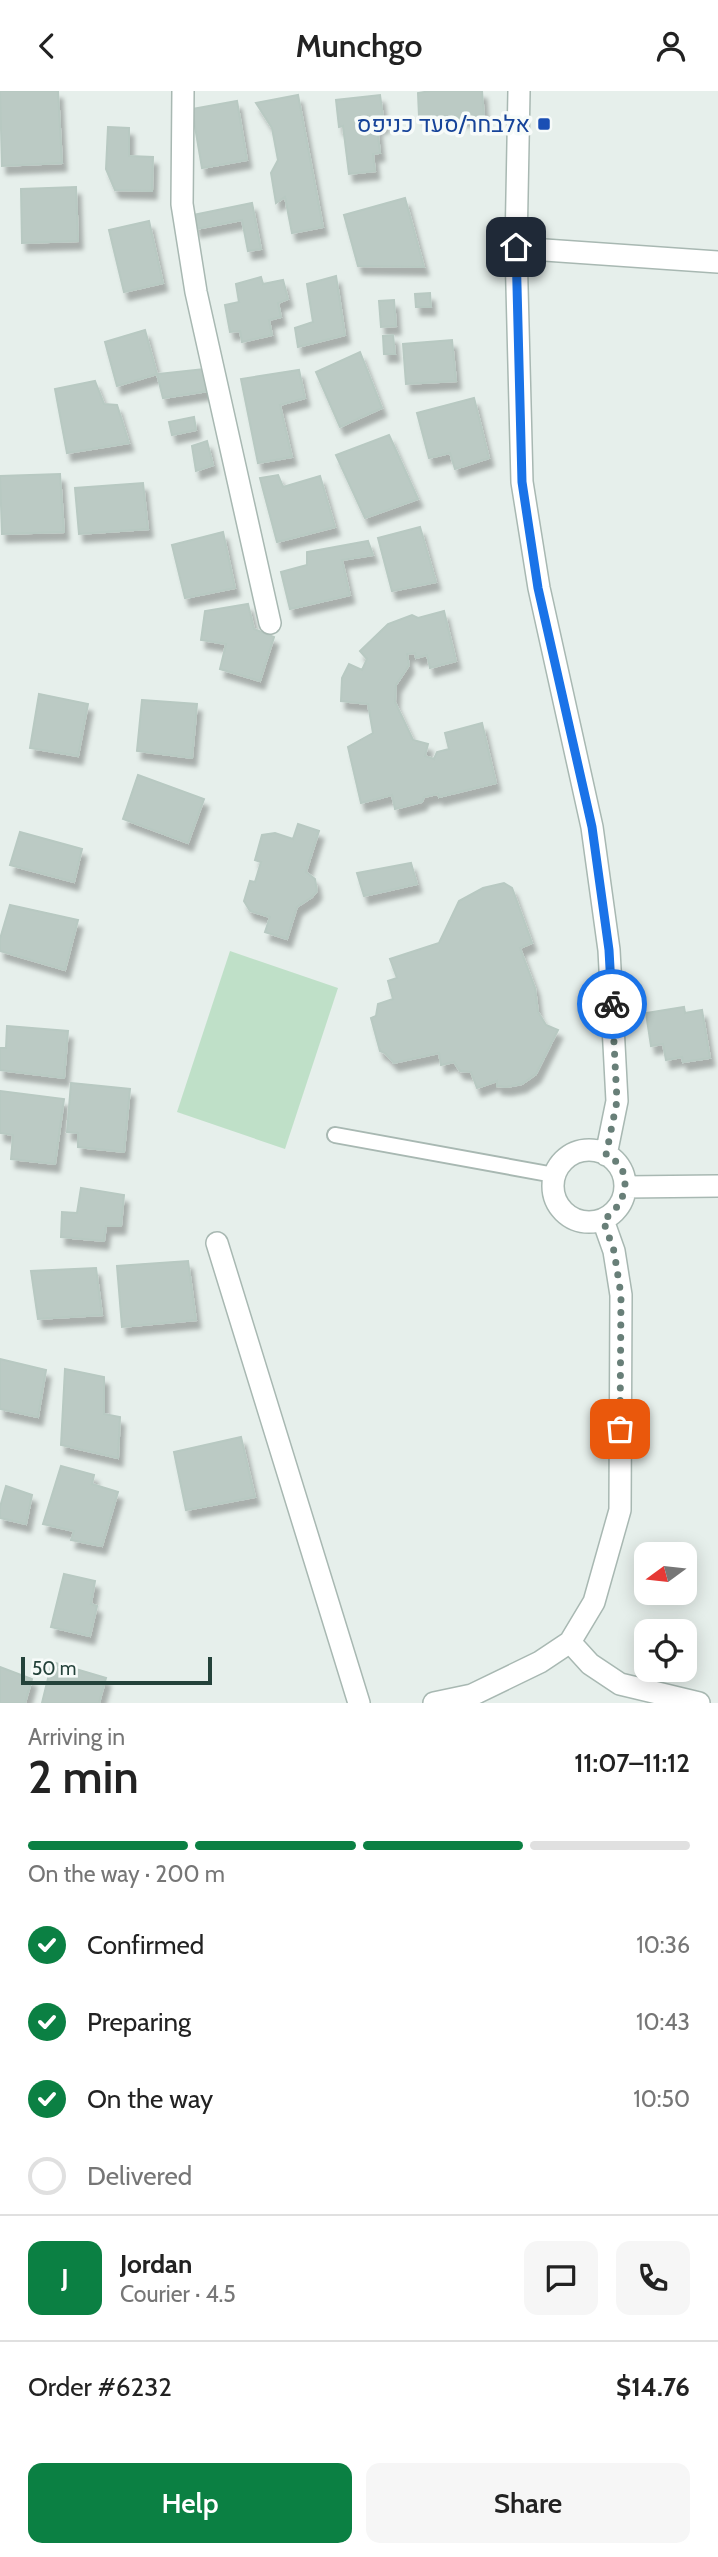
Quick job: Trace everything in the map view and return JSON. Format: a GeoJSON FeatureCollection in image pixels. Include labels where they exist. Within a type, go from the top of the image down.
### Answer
{"type":"FeatureCollection","features":[{"type":"Feature","properties":{"kind":"street"},"geometry":{"type":"LineString","coordinates":[[183,91],[182,204],[196,292],[271,624]]}},
{"type":"Feature","properties":{"kind":"street"},"geometry":{"type":"LineString","coordinates":[[519,91],[516,247],[522,482],[538,588],[592,827],[609,950],[617,1101],[606,1155]]}},
{"type":"Feature","properties":{"kind":"street"},"geometry":{"type":"LineString","coordinates":[[516,247],[718,262]]}},
{"type":"Feature","properties":{"kind":"street"},"geometry":{"type":"LineString","coordinates":[[589,1149],[606,1155],[620,1166],[625,1178],[621,1203],[614,1213],[591,1223],[568,1216],[554,1198],[554,1175],[567,1157],[577,1151],[589,1149]]}},
{"type":"Feature","properties":{"kind":"street"},"geometry":{"type":"LineString","coordinates":[[625,1187],[718,1186]]}},
{"type":"Feature","properties":{"kind":"street"},"geometry":{"type":"LineString","coordinates":[[435,1703],[472,1695],[540,1662],[570,1642],[594,1602],[620,1510],[621,1295],[614,1251],[603,1220]]}},
{"type":"Feature","properties":{"kind":"street"},"geometry":{"type":"LineString","coordinates":[[217,1243],[359,1703]]}},
{"type":"Feature","properties":{"kind":"street"},"geometry":{"type":"LineString","coordinates":[[570,1642],[590,1664],[620,1684],[699,1703]]}},
{"type":"Feature","properties":{"kind":"lane"},"geometry":{"type":"LineString","coordinates":[[335,1135],[554,1175]]}},
{"type":"Feature","properties":{"kind":"green space"},"geometry":{"type":"Polygon","coordinates":[[[230,951],[338,988],[285,1149],[177,1112],[230,951]]]}},
{"type":"Feature","properties":{"kind":"building"},"geometry":{"type":"Polygon","coordinates":[[[0,91],[58,91],[62,163],[2,166],[0,91]]]}},
{"type":"Feature","properties":{"kind":"building"},"geometry":{"type":"Polygon","coordinates":[[[482,91],[484,117],[431,120],[430,116],[419,116],[418,93],[482,91]]]}},
{"type":"Feature","properties":{"kind":"building"},"geometry":{"type":"Polygon","coordinates":[[[298,95],[323,227],[292,233],[285,197],[276,203],[271,173],[278,160],[272,128],[256,103],[298,95]]]}},
{"type":"Feature","properties":{"kind":"building"},"geometry":{"type":"Polygon","coordinates":[[[380,95],[384,125],[377,126],[380,153],[373,154],[375,171],[349,174],[343,126],[339,127],[336,100],[380,95]]]}},
{"type":"Feature","properties":{"kind":"building"},"geometry":{"type":"Polygon","coordinates":[[[237,101],[247,160],[202,168],[192,109],[237,101]]]}},
{"type":"Feature","properties":{"kind":"building"},"geometry":{"type":"Polygon","coordinates":[[[108,127],[129,128],[129,156],[153,157],[152,191],[115,190],[106,169],[108,127]]]}},
{"type":"Feature","properties":{"kind":"building"},"geometry":{"type":"Polygon","coordinates":[[[76,187],[78,241],[22,243],[21,189],[76,187]]]}},
{"type":"Feature","properties":{"kind":"building"},"geometry":{"type":"Polygon","coordinates":[[[405,198],[424,267],[358,266],[344,215],[405,198]]]}},
{"type":"Feature","properties":{"kind":"building"},"geometry":{"type":"Polygon","coordinates":[[[252,203],[261,249],[248,251],[242,220],[196,229],[193,215],[252,203]]]}},
{"type":"Feature","properties":{"kind":"building"},"geometry":{"type":"Polygon","coordinates":[[[149,221],[163,283],[124,292],[109,230],[149,221]]]}},
{"type":"Feature","properties":{"kind":"building"},"geometry":{"type":"Polygon","coordinates":[[[336,276],[345,335],[298,347],[295,328],[313,322],[307,284],[336,276]]]}},
{"type":"Feature","properties":{"kind":"building"},"geometry":{"type":"Polygon","coordinates":[[[261,277],[263,284],[283,280],[288,299],[278,303],[281,317],[269,320],[272,335],[242,342],[240,331],[230,332],[225,305],[239,302],[236,284],[261,277]]]}},
{"type":"Feature","properties":{"kind":"building"},"geometry":{"type":"Polygon","coordinates":[[[430,293],[431,307],[416,307],[415,294],[430,293]]]}},
{"type":"Feature","properties":{"kind":"building"},"geometry":{"type":"Polygon","coordinates":[[[394,300],[396,326],[381,327],[379,301],[394,300]]]}},
{"type":"Feature","properties":{"kind":"building"},"geometry":{"type":"Polygon","coordinates":[[[145,330],[157,374],[117,386],[105,342],[145,330]]]}},
{"type":"Feature","properties":{"kind":"building"},"geometry":{"type":"Polygon","coordinates":[[[393,335],[395,354],[384,354],[383,336],[393,335]]]}},
{"type":"Feature","properties":{"kind":"building"},"geometry":{"type":"Polygon","coordinates":[[[452,340],[456,381],[406,384],[403,344],[452,340]]]}},
{"type":"Feature","properties":{"kind":"building"},"geometry":{"type":"Polygon","coordinates":[[[360,352],[382,408],[340,427],[316,372],[360,352]]]}},
{"type":"Feature","properties":{"kind":"building"},"geometry":{"type":"Polygon","coordinates":[[[204,369],[209,391],[163,398],[157,374],[204,369]]]}},
{"type":"Feature","properties":{"kind":"building"},"geometry":{"type":"Polygon","coordinates":[[[299,370],[305,398],[280,405],[292,457],[258,463],[241,379],[299,370]]]}},
{"type":"Feature","properties":{"kind":"building"},"geometry":{"type":"Polygon","coordinates":[[[95,381],[104,404],[117,405],[129,443],[67,453],[55,389],[95,381]]]}},
{"type":"Feature","properties":{"kind":"building"},"geometry":{"type":"Polygon","coordinates":[[[474,398],[489,458],[455,469],[450,453],[429,458],[417,413],[474,398]]]}},
{"type":"Feature","properties":{"kind":"building"},"geometry":{"type":"Polygon","coordinates":[[[194,417],[196,430],[172,435],[169,422],[194,417]]]}},
{"type":"Feature","properties":{"kind":"building"},"geometry":{"type":"Polygon","coordinates":[[[389,435],[418,499],[365,518],[336,455],[389,435]]]}},
{"type":"Feature","properties":{"kind":"building"},"geometry":{"type":"Polygon","coordinates":[[[207,441],[213,465],[196,471],[192,446],[207,441]]]}},
{"type":"Feature","properties":{"kind":"building"},"geometry":{"type":"Polygon","coordinates":[[[60,474],[64,532],[2,534],[0,476],[60,474]]]}},
{"type":"Feature","properties":{"kind":"building"},"geometry":{"type":"Polygon","coordinates":[[[278,475],[283,487],[320,476],[335,527],[277,542],[260,478],[278,475]]]}},
{"type":"Feature","properties":{"kind":"building"},"geometry":{"type":"Polygon","coordinates":[[[143,483],[148,529],[79,534],[75,488],[143,483]]]}},
{"type":"Feature","properties":{"kind":"building"},"geometry":{"type":"Polygon","coordinates":[[[420,527],[436,582],[392,591],[378,538],[420,527]]]}},
{"type":"Feature","properties":{"kind":"building"},"geometry":{"type":"Polygon","coordinates":[[[223,532],[235,588],[185,598],[172,545],[223,532]]]}},
{"type":"Feature","properties":{"kind":"building"},"geometry":{"type":"Polygon","coordinates":[[[368,541],[373,555],[342,560],[350,595],[290,609],[281,572],[307,565],[307,552],[368,541]]]}},
{"type":"Feature","properties":{"kind":"building"},"geometry":{"type":"Polygon","coordinates":[[[248,604],[254,629],[274,637],[260,681],[220,669],[226,644],[201,640],[205,611],[248,604]]]}},
{"type":"Feature","properties":{"kind":"building"},"geometry":{"type":"Polygon","coordinates":[[[444,611],[456,661],[430,668],[427,655],[416,658],[415,653],[407,654],[409,665],[396,685],[395,702],[413,740],[428,744],[425,756],[434,759],[437,752],[449,749],[445,733],[482,723],[496,783],[439,797],[438,794],[424,797],[422,802],[395,809],[392,795],[361,803],[348,747],[373,733],[368,704],[341,701],[342,678],[349,664],[362,670],[367,659],[360,651],[388,624],[412,615],[418,618],[444,611]]]}},
{"type":"Feature","properties":{"kind":"building"},"geometry":{"type":"Polygon","coordinates":[[[39,694],[88,704],[78,756],[30,748],[39,694]]]}},
{"type":"Feature","properties":{"kind":"building"},"geometry":{"type":"Polygon","coordinates":[[[142,700],[197,704],[192,758],[137,751],[142,700]]]}},
{"type":"Feature","properties":{"kind":"building"},"geometry":{"type":"Polygon","coordinates":[[[138,775],[204,799],[188,843],[123,819],[138,775]]]}},
{"type":"Feature","properties":{"kind":"building"},"geometry":{"type":"Polygon","coordinates":[[[298,824],[319,831],[306,872],[315,879],[317,891],[297,907],[287,939],[265,932],[270,917],[250,911],[244,901],[250,881],[255,882],[261,862],[255,860],[262,835],[275,833],[293,839],[298,824]]]}},
{"type":"Feature","properties":{"kind":"building"},"geometry":{"type":"Polygon","coordinates":[[[20,832],[82,849],[74,882],[10,865],[20,832]]]}},
{"type":"Feature","properties":{"kind":"building"},"geometry":{"type":"Polygon","coordinates":[[[411,863],[417,884],[364,896],[357,873],[411,863]]]}},
{"type":"Feature","properties":{"kind":"building"},"geometry":{"type":"Polygon","coordinates":[[[504,883],[512,888],[532,943],[520,948],[535,988],[538,1012],[546,1025],[558,1030],[536,1074],[522,1084],[497,1086],[497,1081],[477,1088],[471,1072],[460,1071],[454,1062],[441,1065],[439,1053],[394,1063],[380,1051],[371,1018],[376,1016],[378,1004],[393,999],[388,981],[397,978],[390,959],[439,943],[459,901],[483,888],[504,883]]]}},
{"type":"Feature","properties":{"kind":"building"},"geometry":{"type":"Polygon","coordinates":[[[10,905],[78,920],[65,970],[0,951],[0,939],[10,905]]]}},
{"type":"Feature","properties":{"kind":"building"},"geometry":{"type":"Polygon","coordinates":[[[684,1007],[685,1013],[702,1010],[710,1058],[683,1062],[682,1057],[666,1060],[663,1044],[651,1046],[646,1013],[684,1007]]]}},
{"type":"Feature","properties":{"kind":"building"},"geometry":{"type":"Polygon","coordinates":[[[7,1026],[68,1031],[64,1078],[0,1070],[0,1048],[6,1048],[7,1026]]]}},
{"type":"Feature","properties":{"kind":"building"},"geometry":{"type":"Polygon","coordinates":[[[71,1083],[130,1089],[124,1152],[78,1147],[78,1133],[67,1132],[71,1083]]]}},
{"type":"Feature","properties":{"kind":"building"},"geometry":{"type":"Polygon","coordinates":[[[0,1091],[64,1099],[55,1164],[11,1159],[13,1135],[0,1133],[0,1091]]]}},
{"type":"Feature","properties":{"kind":"building"},"geometry":{"type":"Polygon","coordinates":[[[81,1188],[124,1195],[121,1226],[106,1226],[104,1241],[61,1237],[62,1212],[77,1213],[81,1188]]]}},
{"type":"Feature","properties":{"kind":"building"},"geometry":{"type":"Polygon","coordinates":[[[188,1261],[196,1320],[122,1327],[117,1266],[188,1261]]]}},
{"type":"Feature","properties":{"kind":"building"},"geometry":{"type":"Polygon","coordinates":[[[96,1268],[102,1315],[38,1319],[31,1271],[96,1268]]]}},
{"type":"Feature","properties":{"kind":"building"},"geometry":{"type":"Polygon","coordinates":[[[0,1359],[46,1370],[38,1417],[0,1409],[0,1359]]]}},
{"type":"Feature","properties":{"kind":"building"},"geometry":{"type":"Polygon","coordinates":[[[65,1369],[104,1377],[104,1414],[120,1417],[118,1458],[61,1445],[65,1369]]]}},
{"type":"Feature","properties":{"kind":"building"},"geometry":{"type":"Polygon","coordinates":[[[241,1437],[255,1497],[186,1510],[174,1452],[241,1437]]]}},
{"type":"Feature","properties":{"kind":"building"},"geometry":{"type":"Polygon","coordinates":[[[61,1466],[94,1475],[92,1484],[118,1492],[102,1546],[71,1540],[74,1531],[43,1524],[61,1466]]]}},
{"type":"Feature","properties":{"kind":"building"},"geometry":{"type":"Polygon","coordinates":[[[6,1486],[32,1495],[26,1524],[0,1518],[6,1486]]]}},
{"type":"Feature","properties":{"kind":"building"},"geometry":{"type":"Polygon","coordinates":[[[64,1574],[95,1581],[91,1604],[97,1606],[90,1636],[51,1627],[64,1574]]]}},
{"type":"Feature","properties":{"kind":"building"},"geometry":{"type":"Polygon","coordinates":[[[52,1662],[106,1678],[99,1703],[42,1703],[52,1662]]]}},
{"type":"Feature","properties":{"kind":"building"},"geometry":{"type":"Polygon","coordinates":[[[0,1667],[32,1679],[25,1703],[0,1703],[0,1667]]]}},
{"type":"Feature","properties":{"kind":"way so far"},"geometry":{"type":"LineString","coordinates":[[612,1004],[617,1101],[606,1155],[620,1166],[625,1178],[625,1191],[614,1213],[603,1220],[614,1251],[621,1295],[620,1429]]}},
{"type":"Feature","properties":{"kind":"place","name":"אלבחר/סעד כניפס"},"geometry":{"type":"Point","coordinates":[544,124]}},
{"type":"Feature","properties":{"kind":"route"},"geometry":{"type":"LineString","coordinates":[[516,247],[522,482],[538,588],[592,827],[609,950],[612,1004]]}}]}
